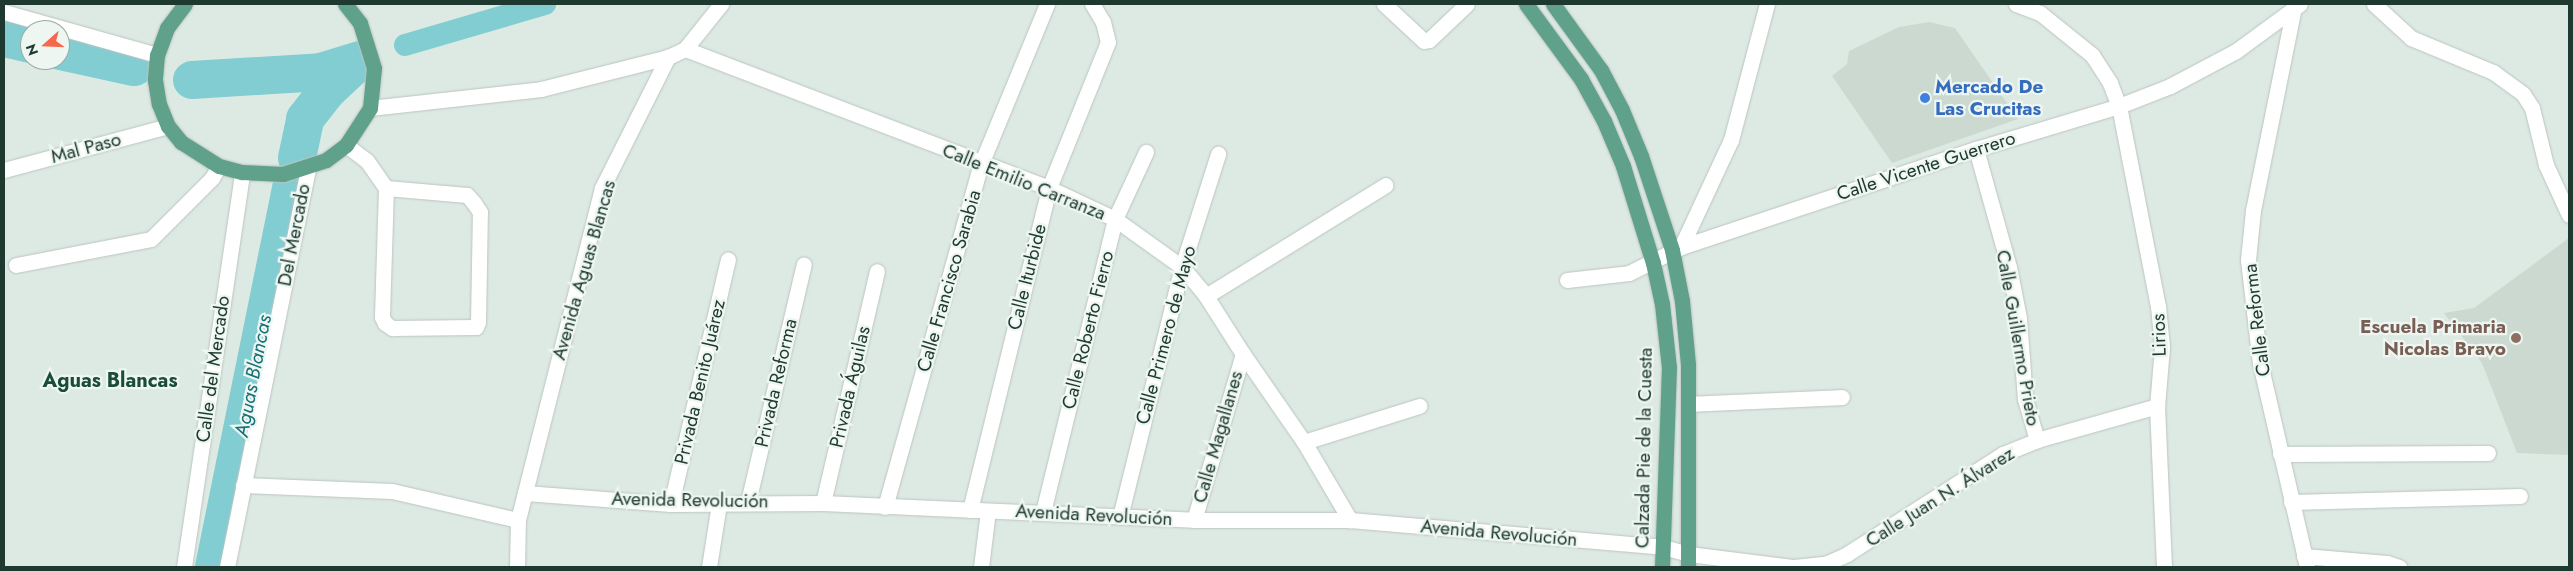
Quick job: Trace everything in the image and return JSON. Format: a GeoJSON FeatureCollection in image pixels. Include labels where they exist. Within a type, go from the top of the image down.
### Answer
{"type":"FeatureCollection","features":[{"type":"Feature","properties":{"kind":"main road"},"geometry":{"type":"LineString","coordinates":[[185,4],[167,28],[157,55],[158,96],[168,126],[181,142],[219,166],[242,172],[283,174],[308,168],[326,160],[346,144],[370,108],[374,68],[360,23],[349,4]]}},
{"type":"Feature","properties":{"kind":"main road","name":"Calzada Pie de la Cuesta"},"geometry":{"type":"LineString","coordinates":[[1526,4],[1576,71],[1604,121],[1623,166],[1652,263],[1662,304],[1669,366],[1662,567]]}},
{"type":"Feature","properties":{"kind":"main road"},"geometry":{"type":"LineString","coordinates":[[1553,4],[1600,70],[1622,110],[1677,248],[1689,404],[1688,560]]}},
{"type":"Feature","properties":{"kind":"street"},"geometry":{"type":"LineString","coordinates":[[370,108],[541,89],[668,57],[685,49],[721,4]]}},
{"type":"Feature","properties":{"kind":"street","name":"Calle Francisco Sarabia"},"geometry":{"type":"LineString","coordinates":[[885,507],[982,164],[1046,4]]}},
{"type":"Feature","properties":{"kind":"street","name":"Calle Iturbide"},"geometry":{"type":"LineString","coordinates":[[970,510],[1049,188],[1108,42],[1103,22],[1092,4]]}},
{"type":"Feature","properties":{"kind":"street"},"geometry":{"type":"LineString","coordinates":[[1384,4],[1424,41],[1429,40],[1467,4]]}},
{"type":"Feature","properties":{"kind":"street"},"geometry":{"type":"LineString","coordinates":[[1677,248],[1731,140],[1767,4]]}},
{"type":"Feature","properties":{"kind":"street","name":"Lirios"},"geometry":{"type":"LineString","coordinates":[[2016,4],[2040,13],[2092,55],[2119,106],[2158,306],[2162,347],[2157,406],[2164,567]]}},
{"type":"Feature","properties":{"kind":"street","name":"Calle Vicente Guerrero"},"geometry":{"type":"LineString","coordinates":[[1567,280],[1629,273],[1652,263],[1677,248],[1976,149],[2119,106],[2170,86],[2236,51],[2296,8]]}},
{"type":"Feature","properties":{"kind":"street","name":"Calle Reforma"},"geometry":{"type":"LineString","coordinates":[[2296,8],[2254,210],[2248,260],[2260,363],[2306,562]]}},
{"type":"Feature","properties":{"kind":"street"},"geometry":{"type":"LineString","coordinates":[[2378,9],[2411,38],[2493,72],[2523,94],[2532,108],[2546,165],[2569,214]]}},
{"type":"Feature","properties":{"kind":"street"},"geometry":{"type":"LineString","coordinates":[[4,12],[157,55]]}},
{"type":"Feature","properties":{"kind":"street","name":"Calle Emilio Carranza"},"geometry":{"type":"LineString","coordinates":[[685,49],[1049,188],[1115,219],[1182,267],[1206,296],[1243,354],[1304,442],[1350,520]]}},
{"type":"Feature","properties":{"kind":"street","name":"Avenida Aguas Blancas"},"geometry":{"type":"LineString","coordinates":[[517,567],[518,520],[602,188],[668,57]]}},
{"type":"Feature","properties":{"kind":"street","name":"Mal Paso"},"geometry":{"type":"LineString","coordinates":[[4,170],[168,126]]}},
{"type":"Feature","properties":{"kind":"street"},"geometry":{"type":"LineString","coordinates":[[346,144],[367,161],[386,188],[382,317],[385,323],[392,328],[476,327],[478,322],[480,212],[466,195],[386,188]]}},
{"type":"Feature","properties":{"kind":"street","name":"Calle Guillermo Prieto"},"geometry":{"type":"LineString","coordinates":[[1976,149],[2009,268],[2019,318],[2025,399],[2037,440]]}},
{"type":"Feature","properties":{"kind":"street","name":"Calle Roberto Fierro"},"geometry":{"type":"LineString","coordinates":[[1043,512],[1115,219],[1146,152]]}},
{"type":"Feature","properties":{"kind":"street","name":"Calle Primero de Mayo"},"geometry":{"type":"LineString","coordinates":[[1120,517],[1182,267],[1218,154]]}},
{"type":"Feature","properties":{"kind":"street"},"geometry":{"type":"LineString","coordinates":[[16,265],[151,239],[212,178],[219,166]]}},
{"type":"Feature","properties":{"kind":"street","name":"Del Mercado"},"geometry":{"type":"LineString","coordinates":[[226,567],[308,168]]}},
{"type":"Feature","properties":{"kind":"street","name":"Calle del Mercado"},"geometry":{"type":"LineString","coordinates":[[184,567],[242,172]]}},
{"type":"Feature","properties":{"kind":"street"},"geometry":{"type":"LineString","coordinates":[[1206,296],[1386,185]]}},
{"type":"Feature","properties":{"kind":"street","name":"Privada Benito Juárez"},"geometry":{"type":"LineString","coordinates":[[671,504],[728,260]]}},
{"type":"Feature","properties":{"kind":"street","name":"Privada Reforma"},"geometry":{"type":"LineString","coordinates":[[748,502],[804,264]]}},
{"type":"Feature","properties":{"kind":"street","name":"Privada Águilas"},"geometry":{"type":"LineString","coordinates":[[823,503],[878,271]]}},
{"type":"Feature","properties":{"kind":"street","name":"Calle Magallanes"},"geometry":{"type":"LineString","coordinates":[[1194,520],[1243,354]]}},
{"type":"Feature","properties":{"kind":"street"},"geometry":{"type":"LineString","coordinates":[[1689,404],[1842,397]]}},
{"type":"Feature","properties":{"kind":"street"},"geometry":{"type":"LineString","coordinates":[[1304,442],[1419,406]]}},
{"type":"Feature","properties":{"kind":"street","name":"Calle Juan N. Álvarez"},"geometry":{"type":"LineString","coordinates":[[1663,547],[1688,560],[1794,567],[1826,566],[2003,454],[2037,440],[2157,406]]}},
{"type":"Feature","properties":{"kind":"street"},"geometry":{"type":"LineString","coordinates":[[2280,454],[2488,454]]}},
{"type":"Feature","properties":{"kind":"street"},"geometry":{"type":"LineString","coordinates":[[243,485],[392,491],[518,520]]}},
{"type":"Feature","properties":{"kind":"street","name":"Avenida Revolución"},"geometry":{"type":"LineString","coordinates":[[525,493],[671,504],[823,503],[1194,520],[1350,520],[1663,547]]}},
{"type":"Feature","properties":{"kind":"street"},"geometry":{"type":"LineString","coordinates":[[2291,502],[2520,496]]}},
{"type":"Feature","properties":{"kind":"street"},"geometry":{"type":"LineString","coordinates":[[709,567],[719,504]]}},
{"type":"Feature","properties":{"kind":"street"},"geometry":{"type":"LineString","coordinates":[[981,567],[988,511]]}},
{"type":"Feature","properties":{"kind":"street"},"geometry":{"type":"LineString","coordinates":[[2306,562],[2387,563],[2399,567]]}},
{"type":"Feature","properties":{"kind":"shaded area","name":"Mercado De Las Crucitas"},"geometry":{"type":"Polygon","coordinates":[[[1929,22],[1955,28],[2018,119],[1892,163],[1832,76],[1847,64],[1849,51],[1899,27],[1929,22]]]}},
{"type":"Feature","properties":{"kind":"shaded area","name":"Escuela Primaria Nicolas Bravo"},"geometry":{"type":"Polygon","coordinates":[[[2569,238],[2569,455],[2517,453],[2482,363],[2444,313],[2474,308],[2569,238]]]}},
{"type":"Feature","properties":{"kind":"waterway","name":"Aguas Blancas"},"geometry":{"type":"LineString","coordinates":[[405,45],[545,4]]}},
{"type":"Feature","properties":{"kind":"waterway","name":"Aguas Blancas"},"geometry":{"type":"LineString","coordinates":[[4,38],[20,42]]}},
{"type":"Feature","properties":{"kind":"waterway","name":"Aguas Blancas"},"geometry":{"type":"LineString","coordinates":[[70,53],[134,67]]}},
{"type":"Feature","properties":{"kind":"waterway","name":"Aguas Blancas"},"geometry":{"type":"LineString","coordinates":[[192,80],[321,72],[360,60]]}},
{"type":"Feature","properties":{"kind":"waterway","name":"Aguas Blancas"},"geometry":{"type":"LineString","coordinates":[[297,158],[305,119],[326,92],[358,62]]}},
{"type":"Feature","properties":{"kind":"waterway","name":"Aguas Blancas"},"geometry":{"type":"LineString","coordinates":[[214,567],[292,184]]}},
{"type":"Feature","properties":{"kind":"place","name":"Mercado De Las Crucitas"},"geometry":{"type":"Point","coordinates":[1925,98]}},
{"type":"Feature","properties":{"kind":"place","name":"Escuela Primaria Nicolas Bravo"},"geometry":{"type":"Point","coordinates":[2516,338]}},
{"type":"Feature","properties":{"kind":"district","name":"Aguas Blancas"},"geometry":{"type":"Point","coordinates":[110,380]}}]}
